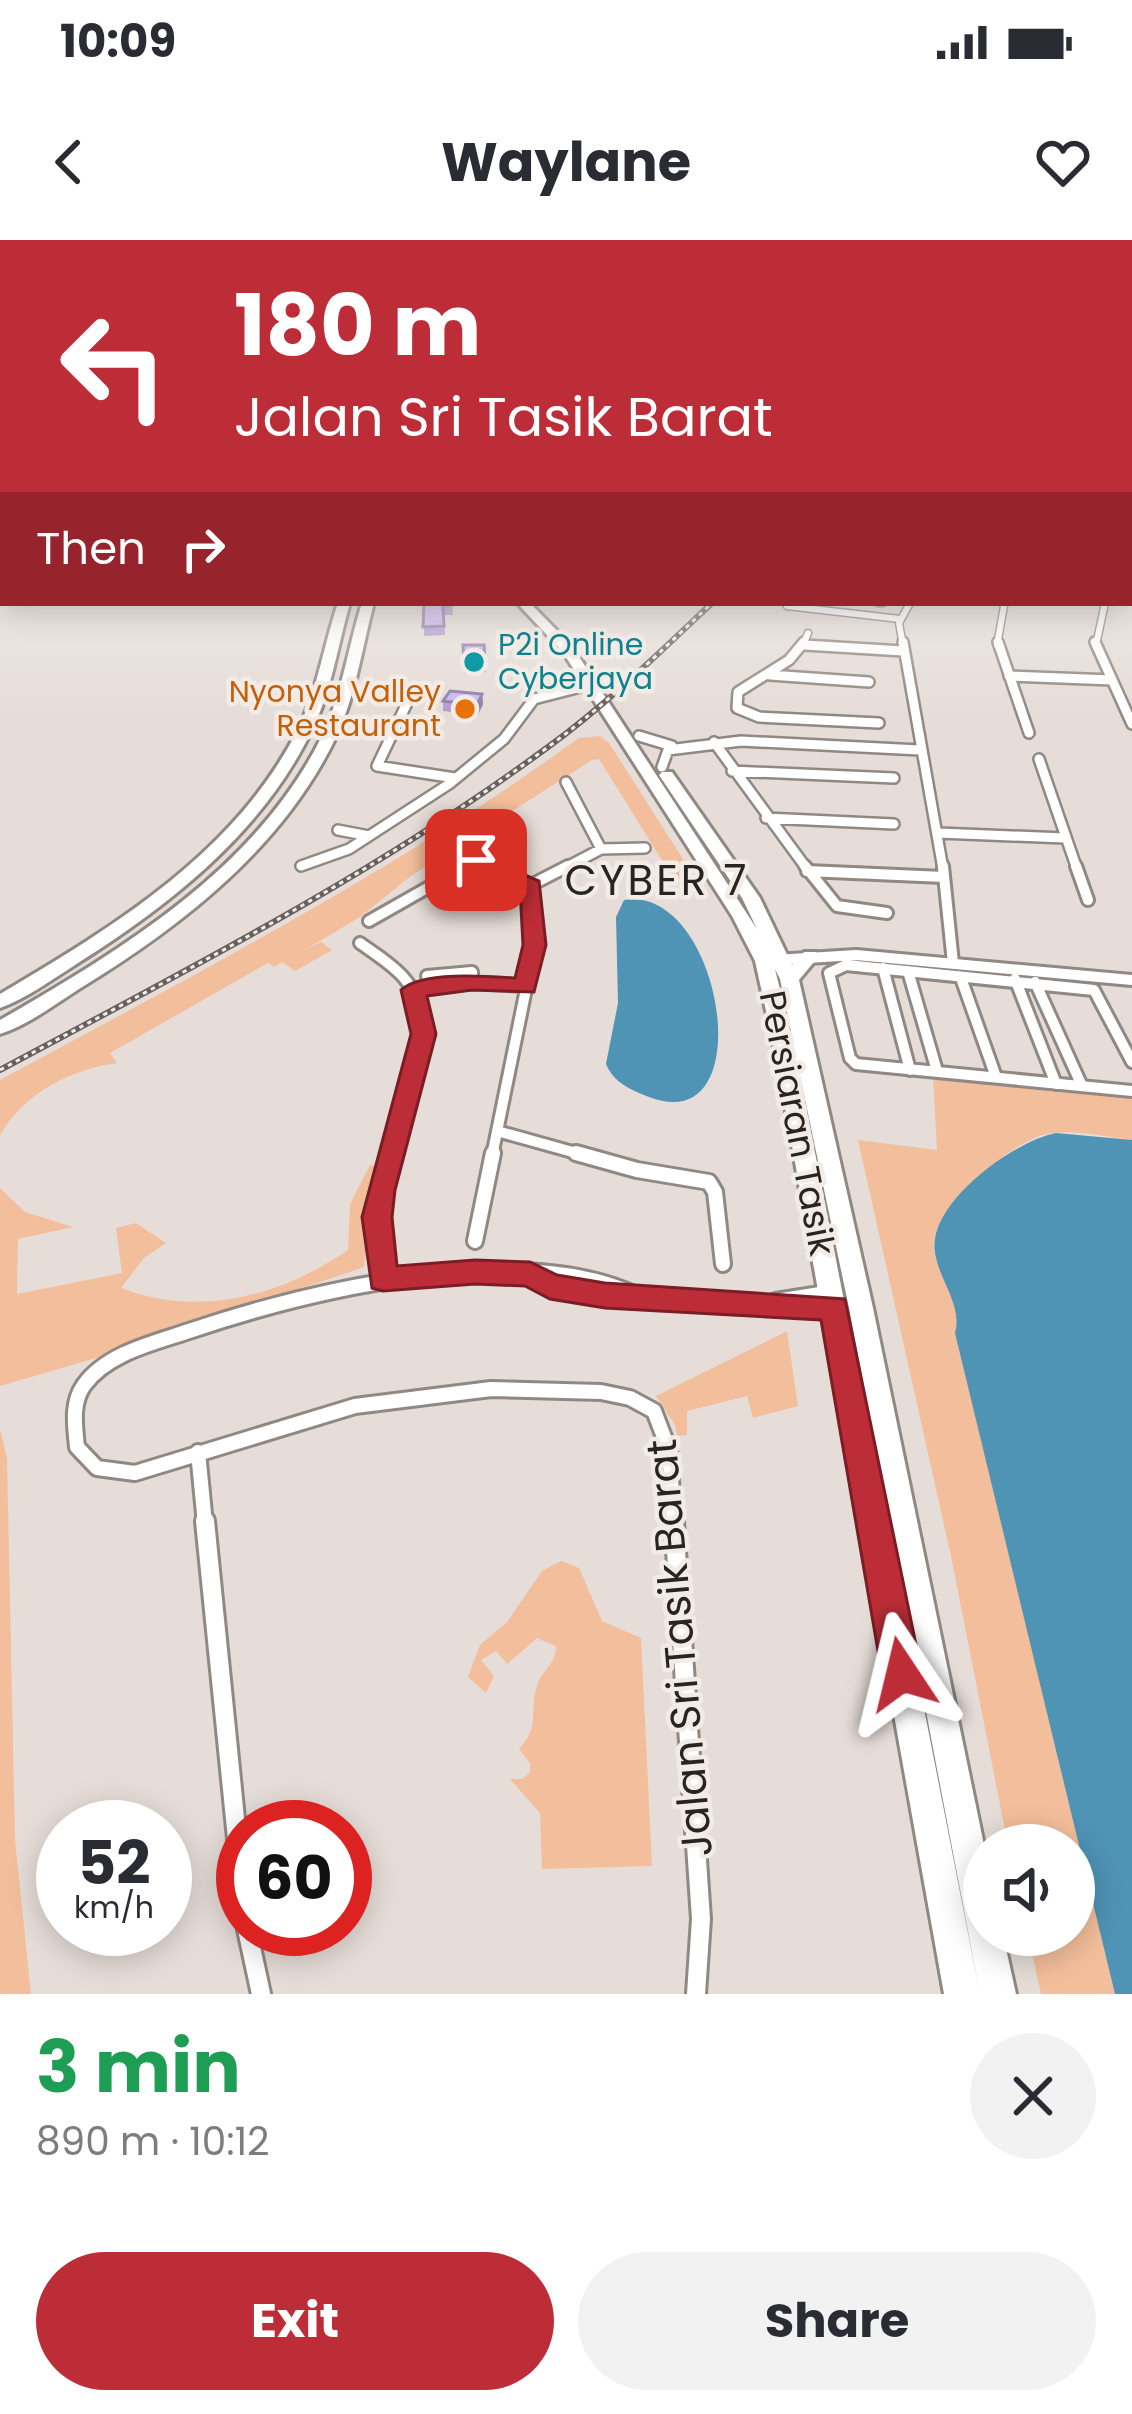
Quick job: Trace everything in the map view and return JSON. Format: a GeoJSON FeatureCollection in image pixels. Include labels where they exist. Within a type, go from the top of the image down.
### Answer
{"type":"FeatureCollection","features":[{"type":"Feature","properties":{"kind":"main road"},"geometry":{"type":"LineString","coordinates":[[0,1002],[136,915],[246,819],[304,730],[343,606]]}},
{"type":"Feature","properties":{"kind":"main road"},"geometry":{"type":"LineString","coordinates":[[0,1028],[163,921],[266,830],[327,740],[367,606]]}},
{"type":"Feature","properties":{"kind":"main road","name":"Persiaran Tasik"},"geometry":{"type":"LineString","coordinates":[[526,606],[597,682],[774,957],[963,1831]]}},
{"type":"Feature","properties":{"kind":"main road","name":"Persiaran Tasik"},"geometry":{"type":"LineString","coordinates":[[540,606],[662,767],[774,957],[846,1300],[962,1994]]}},
{"type":"Feature","properties":{"kind":"main road"},"geometry":{"type":"LineString","coordinates":[[774,957],[806,954]]}},
{"type":"Feature","properties":{"kind":"main road"},"geometry":{"type":"LineString","coordinates":[[774,957],[806,954]]}},
{"type":"Feature","properties":{"kind":"main road"},"geometry":{"type":"LineString","coordinates":[[990,1956],[998,1994]]}},
{"type":"Feature","properties":{"kind":"street"},"geometry":{"type":"LineString","coordinates":[[787,606],[900,621]]}},
{"type":"Feature","properties":{"kind":"street"},"geometry":{"type":"LineString","coordinates":[[908,606],[900,621],[902,651],[939,833],[952,961]]}},
{"type":"Feature","properties":{"kind":"street"},"geometry":{"type":"LineString","coordinates":[[1004,606],[997,645],[1029,733]]}},
{"type":"Feature","properties":{"kind":"street"},"geometry":{"type":"LineString","coordinates":[[1104,606],[1094,637],[1132,724]]}},
{"type":"Feature","properties":{"kind":"street"},"geometry":{"type":"LineString","coordinates":[[808,633],[805,645],[770,675],[738,692],[736,708],[749,715],[879,723]]}},
{"type":"Feature","properties":{"kind":"street"},"geometry":{"type":"LineString","coordinates":[[805,645],[902,651]]}},
{"type":"Feature","properties":{"kind":"street"},"geometry":{"type":"LineString","coordinates":[[770,675],[868,682]]}},
{"type":"Feature","properties":{"kind":"street"},"geometry":{"type":"LineString","coordinates":[[1009,676],[1112,680]]}},
{"type":"Feature","properties":{"kind":"street"},"geometry":{"type":"LineString","coordinates":[[302,866],[331,861],[455,778],[510,733],[534,699],[597,682]]}},
{"type":"Feature","properties":{"kind":"street"},"geometry":{"type":"LineString","coordinates":[[409,701],[377,766],[455,778]]}},
{"type":"Feature","properties":{"kind":"street"},"geometry":{"type":"LineString","coordinates":[[640,736],[665,746],[686,747]]}},
{"type":"Feature","properties":{"kind":"street"},"geometry":{"type":"LineString","coordinates":[[662,767],[668,750],[714,742],[920,750]]}},
{"type":"Feature","properties":{"kind":"street"},"geometry":{"type":"LineString","coordinates":[[714,742],[766,818],[836,906],[887,913]]}},
{"type":"Feature","properties":{"kind":"street"},"geometry":{"type":"LineString","coordinates":[[1039,759],[1088,900]]}},
{"type":"Feature","properties":{"kind":"street"},"geometry":{"type":"LineString","coordinates":[[732,771],[894,778]]}},
{"type":"Feature","properties":{"kind":"street"},"geometry":{"type":"LineString","coordinates":[[566,782],[601,849]]}},
{"type":"Feature","properties":{"kind":"street"},"geometry":{"type":"LineString","coordinates":[[766,818],[894,824]]}},
{"type":"Feature","properties":{"kind":"street"},"geometry":{"type":"LineString","coordinates":[[338,830],[369,836]]}},
{"type":"Feature","properties":{"kind":"street"},"geometry":{"type":"LineString","coordinates":[[939,833],[1065,838]]}},
{"type":"Feature","properties":{"kind":"street"},"geometry":{"type":"LineString","coordinates":[[531,885],[601,849],[645,848]]}},
{"type":"Feature","properties":{"kind":"street"},"geometry":{"type":"LineString","coordinates":[[459,852],[531,885]]}},
{"type":"Feature","properties":{"kind":"street"},"geometry":{"type":"LineString","coordinates":[[369,921],[476,860]]}},
{"type":"Feature","properties":{"kind":"street"},"geometry":{"type":"LineString","coordinates":[[807,871],[944,878]]}},
{"type":"Feature","properties":{"kind":"street"},"geometry":{"type":"LineString","coordinates":[[476,1241],[535,945],[531,885]]}},
{"type":"Feature","properties":{"kind":"street"},"geometry":{"type":"LineString","coordinates":[[360,943],[413,990],[423,1034],[383,1177],[377,1217],[383,1279]]}},
{"type":"Feature","properties":{"kind":"street"},"geometry":{"type":"LineString","coordinates":[[806,954],[924,958],[1132,980]]}},
{"type":"Feature","properties":{"kind":"street"},"geometry":{"type":"LineString","coordinates":[[1132,1062],[1100,994],[1088,988],[841,965],[829,973],[850,1058],[856,1064],[1132,1091]]}},
{"type":"Feature","properties":{"kind":"street"},"geometry":{"type":"LineString","coordinates":[[883,968],[910,1070]]}},
{"type":"Feature","properties":{"kind":"street"},"geometry":{"type":"LineString","coordinates":[[1010,968],[1056,1084]]}},
{"type":"Feature","properties":{"kind":"street"},"geometry":{"type":"LineString","coordinates":[[427,976],[466,969],[472,972],[472,982]]}},
{"type":"Feature","properties":{"kind":"street"},"geometry":{"type":"LineString","coordinates":[[1030,970],[1082,1086]]}},
{"type":"Feature","properties":{"kind":"street"},"geometry":{"type":"LineString","coordinates":[[908,971],[937,1071]]}},
{"type":"Feature","properties":{"kind":"street"},"geometry":{"type":"LineString","coordinates":[[961,978],[996,1077]]}},
{"type":"Feature","properties":{"kind":"street"},"geometry":{"type":"LineString","coordinates":[[413,990],[472,982],[526,986]]}},
{"type":"Feature","properties":{"kind":"street"},"geometry":{"type":"LineString","coordinates":[[497,1131],[637,1170],[709,1182],[715,1192],[723,1264]]}},
{"type":"Feature","properties":{"kind":"street","name":"Jalan Sri Tasik Barat"},"geometry":{"type":"LineString","coordinates":[[696,1994],[700,1919],[668,1450],[665,1430],[654,1411],[630,1398],[572,1390],[451,1392],[355,1406],[135,1473],[97,1468],[76,1447],[74,1410],[85,1383],[119,1359],[206,1325],[383,1279],[475,1272],[530,1274],[550,1286],[605,1296],[769,1303],[846,1300]]}},
{"type":"Feature","properties":{"kind":"street"},"geometry":{"type":"LineString","coordinates":[[198,1452],[233,1800]]}},
{"type":"Feature","properties":{"kind":"street"},"geometry":{"type":"LineString","coordinates":[[253,1956],[261,1994]]}},
{"type":"Feature","properties":{"kind":"shaded area"},"geometry":{"type":"Polygon","coordinates":[[[600,736],[697,881],[673,878],[599,759],[592,760],[303,951],[321,942],[332,950],[295,971],[282,962],[274,967],[268,963],[110,1053],[117,1063],[82,1071],[50,1086],[22,1107],[0,1135],[0,1080],[368,876],[579,738],[600,736]]]}},
{"type":"Feature","properties":{"kind":"shaded area"},"geometry":{"type":"Polygon","coordinates":[[[933,1076],[1132,1094],[1132,1140],[1061,1132],[1024,1143],[953,1202],[935,1239],[935,1256],[957,1314],[956,1334],[1074,1824],[1004,1824],[951,1556],[858,1140],[937,1150],[933,1076]]]}},
{"type":"Feature","properties":{"kind":"shaded area"},"geometry":{"type":"Polygon","coordinates":[[[370,1165],[376,1166],[364,1267],[0,1386],[0,1188],[25,1212],[73,1227],[18,1239],[17,1294],[122,1273],[116,1228],[136,1223],[166,1243],[144,1258],[121,1288],[151,1297],[210,1301],[268,1290],[348,1250],[350,1204],[370,1165]]]}},
{"type":"Feature","properties":{"kind":"shaded area"},"geometry":{"type":"Polygon","coordinates":[[[787,1331],[798,1406],[753,1418],[747,1396],[687,1411],[687,1435],[677,1436],[656,1396],[787,1331]]]}},
{"type":"Feature","properties":{"kind":"shaded area"},"geometry":{"type":"Polygon","coordinates":[[[0,1429],[7,1458],[15,1840],[31,1994],[0,1994],[0,1429]]]}},
{"type":"Feature","properties":{"kind":"shaded area"},"geometry":{"type":"Polygon","coordinates":[[[561,1561],[579,1568],[602,1621],[641,1638],[652,1866],[542,1869],[540,1813],[510,1779],[523,1779],[530,1772],[530,1763],[519,1749],[530,1732],[537,1686],[556,1646],[537,1638],[507,1664],[496,1651],[481,1660],[494,1676],[486,1693],[468,1677],[480,1645],[507,1622],[542,1571],[561,1561]]]}},
{"type":"Feature","properties":{"kind":"shaded area"},"geometry":{"type":"Polygon","coordinates":[[[1095,1911],[1115,1994],[1041,1994],[1033,1956],[1095,1956],[1095,1911]]]}},
{"type":"Feature","properties":{"kind":"water"},"geometry":{"type":"Polygon","coordinates":[[[624,900],[658,906],[686,930],[705,967],[716,1009],[717,1050],[707,1083],[685,1101],[636,1092],[618,1081],[606,1064],[618,1003],[616,917],[624,900]]]}},
{"type":"Feature","properties":{"kind":"water"},"geometry":{"type":"Polygon","coordinates":[[[1056,1133],[1132,1140],[1132,1994],[1115,1994],[1095,1911],[1095,1824],[1074,1824],[955,1333],[956,1313],[935,1253],[936,1234],[958,1196],[997,1162],[1056,1133]]]}},
{"type":"Feature","properties":{"kind":"building"},"geometry":{"type":"Polygon","coordinates":[[[424,606],[443,606],[444,626],[423,627],[424,606]]]}},
{"type":"Feature","properties":{"kind":"building"},"geometry":{"type":"Polygon","coordinates":[[[463,645],[484,645],[485,662],[464,663],[463,645]]]}},
{"type":"Feature","properties":{"kind":"building"},"geometry":{"type":"Polygon","coordinates":[[[450,691],[482,694],[477,705],[443,701],[450,691]]]}},
{"type":"Feature","properties":{"kind":"railway"},"geometry":{"type":"LineString","coordinates":[[0,1070],[280,918],[417,837],[591,713],[709,606]]}},
{"type":"Feature","properties":{"kind":"place","name":"P2i Online Cyberjaya"},"geometry":{"type":"Point","coordinates":[474,662]}},
{"type":"Feature","properties":{"kind":"place","name":"Nyonya Valley Restaurant"},"geometry":{"type":"Point","coordinates":[465,709]}},
{"type":"Feature","properties":{"kind":"district","name":"CYBER 7"},"geometry":{"type":"Point","coordinates":[657,880]}},
{"type":"Feature","properties":{"kind":"route"},"geometry":{"type":"LineString","coordinates":[[476,860],[531,885],[535,945],[526,986],[472,982],[413,990],[424,1021],[423,1034],[385,1164],[377,1217],[383,1279],[475,1272],[530,1274],[550,1286],[605,1296],[834,1308],[902,1674]]}}]}
